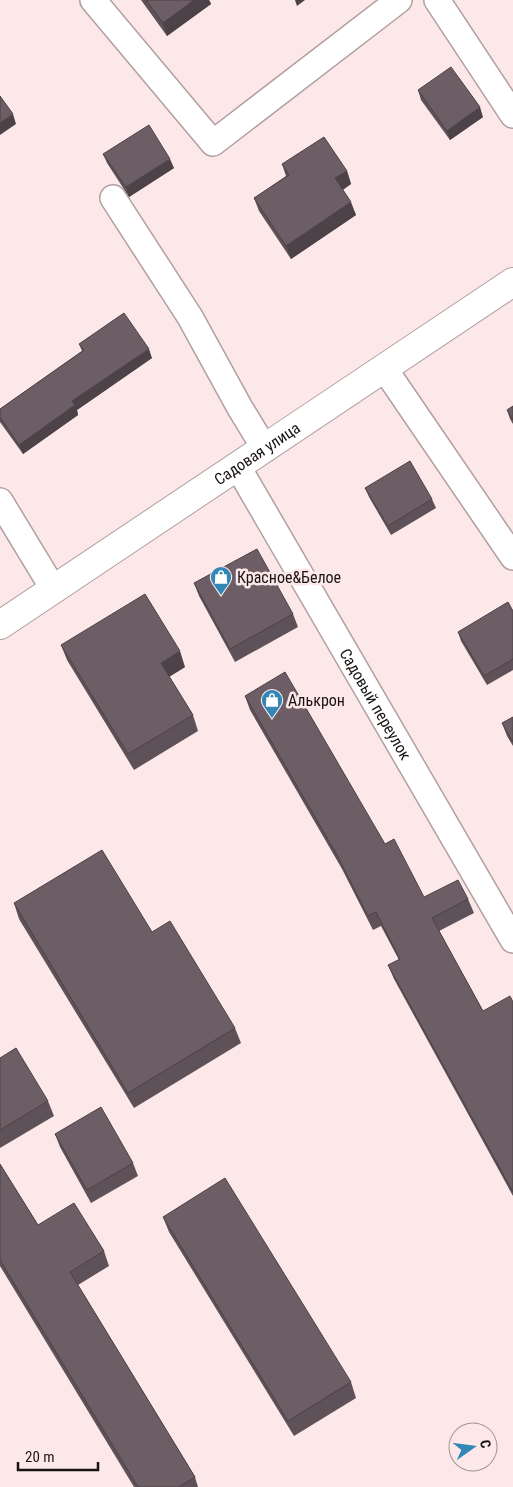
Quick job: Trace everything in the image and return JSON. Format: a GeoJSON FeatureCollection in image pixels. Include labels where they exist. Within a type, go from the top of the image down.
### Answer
{"type":"FeatureCollection","features":[{"type":"Feature","properties":{"kind":"main road","name":"Садовая улица"},"geometry":{"type":"LineString","coordinates":[[0,625],[513,282]]}},
{"type":"Feature","properties":{"kind":"street"},"geometry":{"type":"LineString","coordinates":[[93,0],[213,143],[399,0]]}},
{"type":"Feature","properties":{"kind":"street"},"geometry":{"type":"LineString","coordinates":[[437,0],[513,115]]}},
{"type":"Feature","properties":{"kind":"street"},"geometry":{"type":"LineString","coordinates":[[113,198],[190,317],[264,449]]}},
{"type":"Feature","properties":{"kind":"street"},"geometry":{"type":"LineString","coordinates":[[384,368],[513,558]]}},
{"type":"Feature","properties":{"kind":"street","name":"Садовый переулок"},"geometry":{"type":"LineString","coordinates":[[238,467],[513,940]]}},
{"type":"Feature","properties":{"kind":"street"},"geometry":{"type":"LineString","coordinates":[[0,501],[54,590]]}},
{"type":"Feature","properties":{"kind":"building"},"geometry":{"type":"Polygon","coordinates":[[[146,0],[194,0],[163,23],[146,0]]]}},
{"type":"Feature","properties":{"kind":"building"},"geometry":{"type":"Polygon","coordinates":[[[451,67],[480,107],[447,131],[418,90],[451,67]]]}},
{"type":"Feature","properties":{"kind":"building"},"geometry":{"type":"Polygon","coordinates":[[[0,96],[13,114],[0,123],[0,96]]]}},
{"type":"Feature","properties":{"kind":"building"},"geometry":{"type":"Polygon","coordinates":[[[149,125],[170,159],[126,187],[103,154],[149,125]]]}},
{"type":"Feature","properties":{"kind":"building"},"geometry":{"type":"Polygon","coordinates":[[[324,137],[347,171],[335,178],[351,202],[286,246],[254,198],[289,175],[282,164],[324,137]]]}},
{"type":"Feature","properties":{"kind":"building"},"geometry":{"type":"Polygon","coordinates":[[[124,313],[149,349],[72,401],[75,405],[19,445],[0,417],[0,409],[84,350],[79,344],[124,313]]]}},
{"type":"Feature","properties":{"kind":"building"},"geometry":{"type":"Polygon","coordinates":[[[513,406],[513,420],[507,410],[513,406]]]}},
{"type":"Feature","properties":{"kind":"building"},"geometry":{"type":"Polygon","coordinates":[[[410,461],[432,499],[388,526],[365,488],[410,461]]]}},
{"type":"Feature","properties":{"kind":"building"},"geometry":{"type":"Polygon","coordinates":[[[257,549],[293,614],[230,649],[194,583],[257,549]]]}},
{"type":"Feature","properties":{"kind":"building"},"geometry":{"type":"Polygon","coordinates":[[[145,594],[180,651],[161,663],[193,715],[128,754],[61,645],[145,594]]]}},
{"type":"Feature","properties":{"kind":"building"},"geometry":{"type":"Polygon","coordinates":[[[508,602],[513,611],[513,659],[484,676],[458,632],[508,602]]]}},
{"type":"Feature","properties":{"kind":"building"},"geometry":{"type":"Polygon","coordinates":[[[285,672],[385,844],[394,839],[424,897],[458,880],[468,899],[432,918],[483,1011],[510,996],[513,1002],[513,1192],[388,965],[400,959],[376,912],[368,916],[337,855],[245,696],[285,672]]]}},
{"type":"Feature","properties":{"kind":"building"},"geometry":{"type":"Polygon","coordinates":[[[513,717],[513,742],[502,723],[513,717]]]}},
{"type":"Feature","properties":{"kind":"building"},"geometry":{"type":"Polygon","coordinates":[[[102,850],[152,932],[170,921],[235,1028],[128,1093],[14,903],[102,850]]]}},
{"type":"Feature","properties":{"kind":"building"},"geometry":{"type":"Polygon","coordinates":[[[16,1048],[48,1101],[0,1130],[0,1058],[16,1048]]]}},
{"type":"Feature","properties":{"kind":"building"},"geometry":{"type":"Polygon","coordinates":[[[101,1107],[133,1163],[87,1190],[55,1134],[101,1107]]]}},
{"type":"Feature","properties":{"kind":"building"},"geometry":{"type":"Polygon","coordinates":[[[0,1164],[38,1225],[74,1203],[104,1251],[70,1272],[195,1477],[179,1487],[138,1487],[0,1260],[0,1164]]]}},
{"type":"Feature","properties":{"kind":"building"},"geometry":{"type":"Polygon","coordinates":[[[225,1178],[351,1382],[288,1421],[163,1217],[225,1178]]]}},
{"type":"Feature","properties":{"kind":"place","name":"Красное&Белое"},"geometry":{"type":"Point","coordinates":[221,596]}},
{"type":"Feature","properties":{"kind":"place","name":"Алькрон"},"geometry":{"type":"Point","coordinates":[272,719]}}]}
